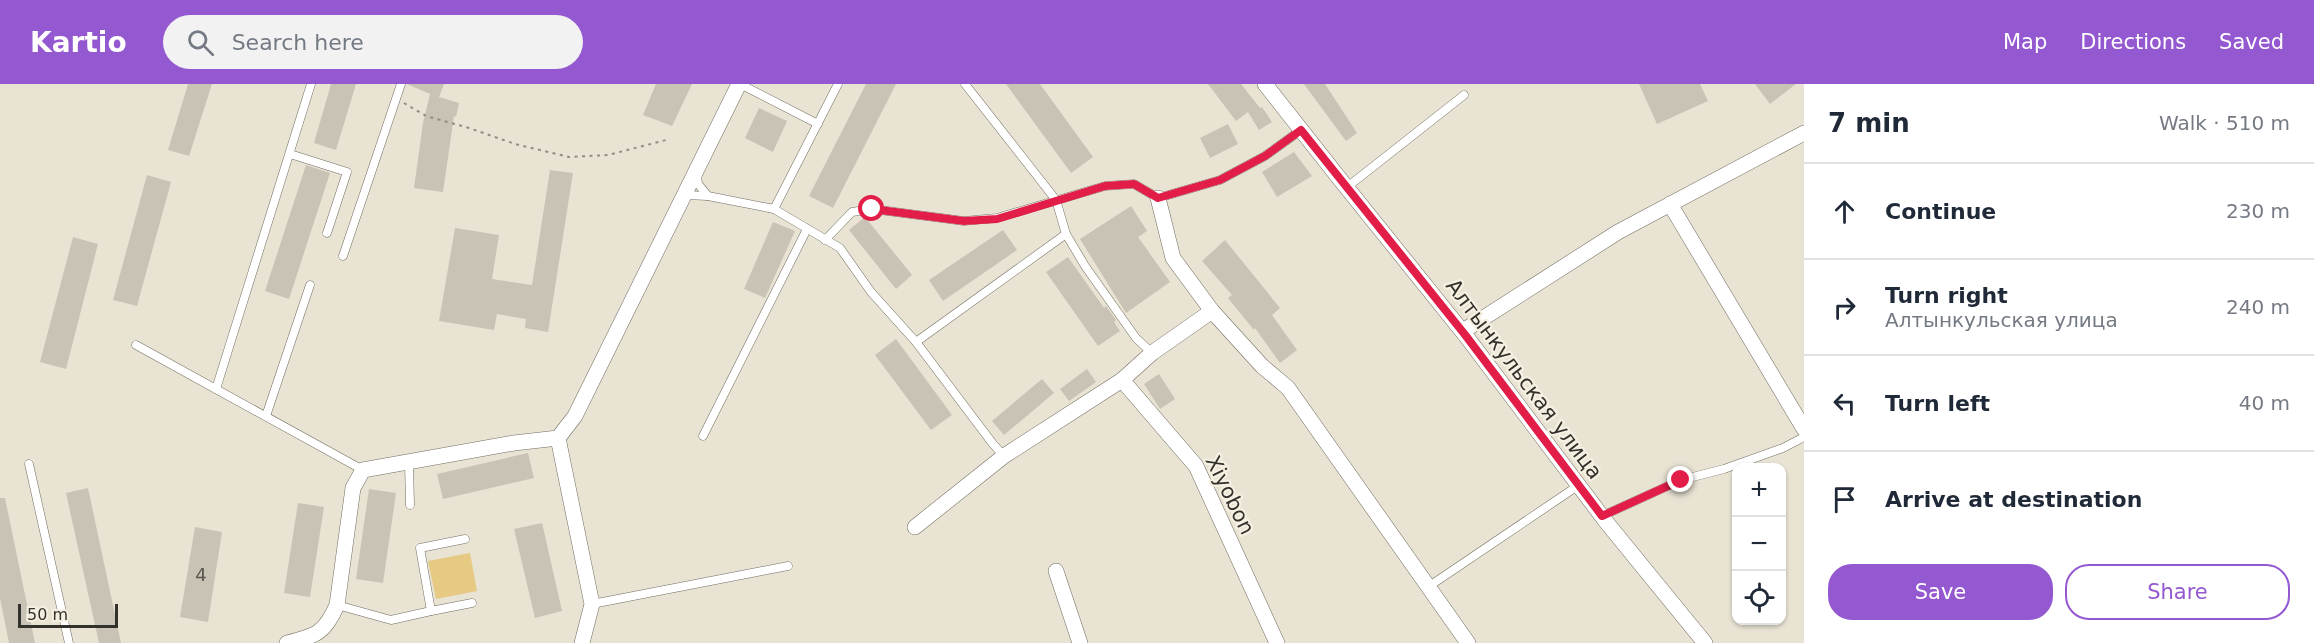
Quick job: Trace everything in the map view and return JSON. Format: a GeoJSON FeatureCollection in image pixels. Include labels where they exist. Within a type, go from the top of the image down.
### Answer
{"type":"FeatureCollection","features":[{"type":"Feature","properties":{"kind":"street"},"geometry":{"type":"LineString","coordinates":[[287,643],[312,637],[330,621],[337,604],[353,488],[363,470],[514,443],[558,438],[575,416],[739,84]]}},
{"type":"Feature","properties":{"kind":"street","name":"Алтынкульская улица"},"geometry":{"type":"LineString","coordinates":[[1265,84],[1346,188],[1463,331],[1602,516],[1706,643]]}},
{"type":"Feature","properties":{"kind":"street"},"geometry":{"type":"LineString","coordinates":[[1463,331],[1618,232],[1804,133]]}},
{"type":"Feature","properties":{"kind":"street"},"geometry":{"type":"LineString","coordinates":[[1158,198],[1173,258],[1212,311],[1262,366],[1288,388],[1468,643]]}},
{"type":"Feature","properties":{"kind":"street"},"geometry":{"type":"LineString","coordinates":[[1670,204],[1804,429]]}},
{"type":"Feature","properties":{"kind":"street"},"geometry":{"type":"LineString","coordinates":[[915,527],[1004,456],[1122,380],[1152,353],[1212,311]]}},
{"type":"Feature","properties":{"kind":"street","name":"Xiyobon"},"geometry":{"type":"LineString","coordinates":[[1122,380],[1196,466],[1277,643]]}},
{"type":"Feature","properties":{"kind":"street"},"geometry":{"type":"LineString","coordinates":[[558,438],[592,604],[582,643]]}},
{"type":"Feature","properties":{"kind":"street"},"geometry":{"type":"LineString","coordinates":[[1056,571],[1080,643]]}},
{"type":"Feature","properties":{"kind":"lane"},"geometry":{"type":"LineString","coordinates":[[216,389],[311,84]]}},
{"type":"Feature","properties":{"kind":"lane"},"geometry":{"type":"LineString","coordinates":[[343,256],[401,84]]}},
{"type":"Feature","properties":{"kind":"lane"},"geometry":{"type":"LineString","coordinates":[[739,84],[818,124]]}},
{"type":"Feature","properties":{"kind":"lane"},"geometry":{"type":"LineString","coordinates":[[774,209],[838,84]]}},
{"type":"Feature","properties":{"kind":"lane"},"geometry":{"type":"LineString","coordinates":[[965,84],[1056,200],[1066,234],[1085,266],[1130,329],[1152,353]]}},
{"type":"Feature","properties":{"kind":"lane"},"geometry":{"type":"LineString","coordinates":[[1346,188],[1464,95]]}},
{"type":"Feature","properties":{"kind":"lane"},"geometry":{"type":"LineString","coordinates":[[825,240],[852,212],[872,209],[964,221],[997,219],[1105,186],[1134,184],[1158,198],[1220,180],[1265,156],[1301,130]]}},
{"type":"Feature","properties":{"kind":"lane"},"geometry":{"type":"LineString","coordinates":[[290,154],[347,172],[327,233]]}},
{"type":"Feature","properties":{"kind":"lane"},"geometry":{"type":"LineString","coordinates":[[697,171],[698,184],[708,196]]}},
{"type":"Feature","properties":{"kind":"lane"},"geometry":{"type":"LineString","coordinates":[[685,195],[708,196],[774,209],[840,248],[871,292],[916,342],[1004,456]]}},
{"type":"Feature","properties":{"kind":"lane"},"geometry":{"type":"LineString","coordinates":[[703,436],[807,229]]}},
{"type":"Feature","properties":{"kind":"lane"},"geometry":{"type":"LineString","coordinates":[[916,342],[1066,234]]}},
{"type":"Feature","properties":{"kind":"lane"},"geometry":{"type":"LineString","coordinates":[[266,416],[310,285]]}},
{"type":"Feature","properties":{"kind":"lane"},"geometry":{"type":"LineString","coordinates":[[136,345],[363,470]]}},
{"type":"Feature","properties":{"kind":"lane"},"geometry":{"type":"LineString","coordinates":[[1602,516],[1681,480],[1724,469],[1783,448],[1804,437]]}},
{"type":"Feature","properties":{"kind":"lane"},"geometry":{"type":"LineString","coordinates":[[409,463],[410,505]]}},
{"type":"Feature","properties":{"kind":"lane"},"geometry":{"type":"LineString","coordinates":[[29,464],[69,643]]}},
{"type":"Feature","properties":{"kind":"lane"},"geometry":{"type":"LineString","coordinates":[[1428,587],[1579,485]]}},
{"type":"Feature","properties":{"kind":"lane"},"geometry":{"type":"LineString","coordinates":[[432,611],[420,548],[465,539]]}},
{"type":"Feature","properties":{"kind":"lane"},"geometry":{"type":"LineString","coordinates":[[592,604],[788,566]]}},
{"type":"Feature","properties":{"kind":"lane"},"geometry":{"type":"LineString","coordinates":[[337,604],[391,620],[472,603]]}},
{"type":"Feature","properties":{"kind":"path"},"geometry":{"type":"LineString","coordinates":[[398,93],[405,103],[426,116],[514,144],[569,157],[608,155],[670,139]]}},
{"type":"Feature","properties":{"kind":"shaded area"},"geometry":{"type":"Polygon","coordinates":[[[470,553],[477,591],[436,599],[428,561],[470,553]]]}},
{"type":"Feature","properties":{"kind":"building"},"geometry":{"type":"Polygon","coordinates":[[[188,84],[212,84],[189,156],[168,150],[188,84]]]}},
{"type":"Feature","properties":{"kind":"building"},"geometry":{"type":"Polygon","coordinates":[[[331,84],[356,84],[336,150],[314,143],[331,84]]]}},
{"type":"Feature","properties":{"kind":"building"},"geometry":{"type":"Polygon","coordinates":[[[407,84],[444,84],[439,97],[459,103],[456,117],[454,116],[443,192],[414,188],[423,123],[430,94],[407,84]]]}},
{"type":"Feature","properties":{"kind":"building"},"geometry":{"type":"Polygon","coordinates":[[[656,84],[692,84],[672,126],[643,115],[656,84]]]}},
{"type":"Feature","properties":{"kind":"building"},"geometry":{"type":"Polygon","coordinates":[[[866,84],[896,84],[833,208],[809,196],[866,84]]]}},
{"type":"Feature","properties":{"kind":"building"},"geometry":{"type":"Polygon","coordinates":[[[1006,84],[1040,84],[1093,157],[1071,173],[1006,84]]]}},
{"type":"Feature","properties":{"kind":"building"},"geometry":{"type":"Polygon","coordinates":[[[1208,84],[1241,84],[1272,122],[1259,130],[1248,112],[1236,121],[1208,84]]]}},
{"type":"Feature","properties":{"kind":"building"},"geometry":{"type":"Polygon","coordinates":[[[1304,84],[1325,84],[1357,133],[1346,141],[1304,84]]]}},
{"type":"Feature","properties":{"kind":"building"},"geometry":{"type":"Polygon","coordinates":[[[1639,84],[1700,84],[1708,101],[1657,124],[1639,84]]]}},
{"type":"Feature","properties":{"kind":"building"},"geometry":{"type":"Polygon","coordinates":[[[1755,84],[1796,84],[1770,104],[1755,84]]]}},
{"type":"Feature","properties":{"kind":"building"},"geometry":{"type":"Polygon","coordinates":[[[759,108],[787,121],[773,152],[745,138],[759,108]]]}},
{"type":"Feature","properties":{"kind":"building"},"geometry":{"type":"Polygon","coordinates":[[[1228,124],[1238,144],[1210,158],[1200,138],[1228,124]]]}},
{"type":"Feature","properties":{"kind":"building"},"geometry":{"type":"Polygon","coordinates":[[[1294,152],[1312,176],[1277,197],[1262,172],[1294,152]]]}},
{"type":"Feature","properties":{"kind":"building"},"geometry":{"type":"Polygon","coordinates":[[[306,165],[330,173],[289,299],[265,291],[306,165]]]}},
{"type":"Feature","properties":{"kind":"building"},"geometry":{"type":"Polygon","coordinates":[[[550,170],[573,173],[548,332],[525,328],[526,319],[497,314],[494,330],[439,321],[455,228],[499,235],[492,279],[532,285],[550,170]]]}},
{"type":"Feature","properties":{"kind":"building"},"geometry":{"type":"Polygon","coordinates":[[[147,175],[171,182],[137,306],[113,300],[147,175]]]}},
{"type":"Feature","properties":{"kind":"building"},"geometry":{"type":"Polygon","coordinates":[[[1131,206],[1147,231],[1138,237],[1170,282],[1126,313],[1080,239],[1131,206]]]}},
{"type":"Feature","properties":{"kind":"building"},"geometry":{"type":"Polygon","coordinates":[[[865,217],[912,275],[896,289],[849,230],[865,217]]]}},
{"type":"Feature","properties":{"kind":"building"},"geometry":{"type":"Polygon","coordinates":[[[773,222],[795,231],[765,298],[744,289],[773,222]]]}},
{"type":"Feature","properties":{"kind":"building"},"geometry":{"type":"Polygon","coordinates":[[[1003,230],[1017,250],[943,301],[929,280],[1003,230]]]}},
{"type":"Feature","properties":{"kind":"building"},"geometry":{"type":"Polygon","coordinates":[[[73,237],[98,244],[66,369],[40,362],[73,237]]]}},
{"type":"Feature","properties":{"kind":"building"},"geometry":{"type":"Polygon","coordinates":[[[1225,240],[1280,308],[1272,315],[1297,350],[1280,363],[1255,328],[1254,330],[1228,298],[1232,295],[1202,261],[1225,240]]]}},
{"type":"Feature","properties":{"kind":"building"},"geometry":{"type":"Polygon","coordinates":[[[1068,257],[1104,308],[1106,306],[1116,320],[1114,322],[1120,331],[1098,346],[1046,272],[1068,257]]]}},
{"type":"Feature","properties":{"kind":"building"},"geometry":{"type":"Polygon","coordinates":[[[896,339],[952,415],[931,430],[875,355],[896,339]]]}},
{"type":"Feature","properties":{"kind":"building"},"geometry":{"type":"Polygon","coordinates":[[[1087,369],[1096,382],[1069,401],[1060,389],[1087,369]]]}},
{"type":"Feature","properties":{"kind":"building"},"geometry":{"type":"Polygon","coordinates":[[[1159,374],[1175,399],[1160,409],[1144,384],[1159,374]]]}},
{"type":"Feature","properties":{"kind":"building"},"geometry":{"type":"Polygon","coordinates":[[[1042,379],[1054,393],[1004,435],[992,421],[1042,379]]]}},
{"type":"Feature","properties":{"kind":"building"},"geometry":{"type":"Polygon","coordinates":[[[528,453],[534,478],[443,499],[437,474],[528,453]]]}},
{"type":"Feature","properties":{"kind":"building"},"geometry":{"type":"Polygon","coordinates":[[[88,488],[121,643],[99,643],[66,493],[88,488]]]}},
{"type":"Feature","properties":{"kind":"building"},"geometry":{"type":"Polygon","coordinates":[[[369,489],[396,493],[383,583],[356,579],[369,489]]]}},
{"type":"Feature","properties":{"kind":"building"},"geometry":{"type":"Polygon","coordinates":[[[0,498],[5,498],[35,643],[9,643],[0,598],[0,498]]]}},
{"type":"Feature","properties":{"kind":"building"},"geometry":{"type":"Polygon","coordinates":[[[298,503],[324,507],[310,597],[284,593],[298,503]]]}},
{"type":"Feature","properties":{"kind":"building"},"geometry":{"type":"Polygon","coordinates":[[[542,523],[562,611],[535,618],[514,529],[542,523]]]}},
{"type":"Feature","properties":{"kind":"building"},"geometry":{"type":"Polygon","coordinates":[[[195,527],[222,532],[208,622],[180,617],[195,527]]]}},
{"type":"Feature","properties":{"kind":"route"},"geometry":{"type":"LineString","coordinates":[[872,209],[964,221],[997,219],[1105,186],[1134,184],[1158,198],[1220,180],[1265,156],[1301,130],[1466,336],[1602,516],[1681,480]]}}]}
